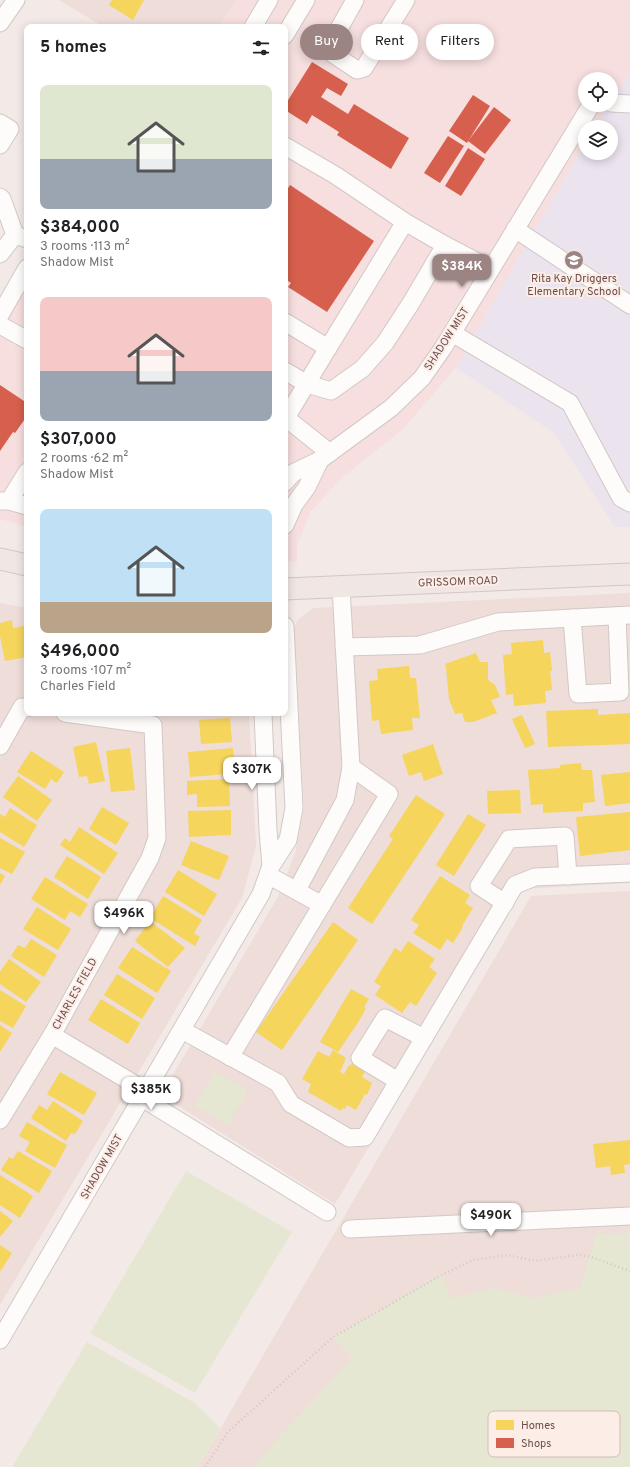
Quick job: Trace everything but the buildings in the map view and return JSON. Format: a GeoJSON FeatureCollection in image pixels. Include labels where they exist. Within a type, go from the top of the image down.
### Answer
{"type":"FeatureCollection","features":[{"type":"Feature","properties":{"kind":"main road"},"geometry":{"type":"LineString","coordinates":[[0,559],[24,564]]}},
{"type":"Feature","properties":{"kind":"main road","name":"GRISSOM ROAD"},"geometry":{"type":"LineString","coordinates":[[288,589],[630,574]]}},
{"type":"Feature","properties":{"kind":"street"},"geometry":{"type":"LineString","coordinates":[[0,23],[16,0]]}},
{"type":"Feature","properties":{"kind":"street"},"geometry":{"type":"LineString","coordinates":[[255,24],[269,0]]}},
{"type":"Feature","properties":{"kind":"street"},"geometry":{"type":"LineString","coordinates":[[288,30],[306,0]]}},
{"type":"Feature","properties":{"kind":"street"},"geometry":{"type":"LineString","coordinates":[[355,0],[327,50],[357,70],[364,68],[406,0]]}},
{"type":"Feature","properties":{"kind":"street"},"geometry":{"type":"LineString","coordinates":[[618,103],[630,104]]}},
{"type":"Feature","properties":{"kind":"street","name":"SHADOW MIST"},"geometry":{"type":"LineString","coordinates":[[288,479],[293,473],[325,457],[391,408],[422,378],[452,333],[587,112]]}},
{"type":"Feature","properties":{"kind":"street"},"geometry":{"type":"LineString","coordinates":[[0,123],[10,129],[0,145]]}},
{"type":"Feature","properties":{"kind":"street"},"geometry":{"type":"LineString","coordinates":[[288,148],[335,175],[405,222],[491,269]]}},
{"type":"Feature","properties":{"kind":"street"},"geometry":{"type":"LineString","coordinates":[[0,197],[21,237],[0,254]]}},
{"type":"Feature","properties":{"kind":"street"},"geometry":{"type":"LineString","coordinates":[[288,415],[405,222]]}},
{"type":"Feature","properties":{"kind":"street"},"geometry":{"type":"LineString","coordinates":[[515,229],[630,305]]}},
{"type":"Feature","properties":{"kind":"street"},"geometry":{"type":"LineString","coordinates":[[288,373],[307,384],[331,390],[362,370],[385,343],[411,303],[445,245]]}},
{"type":"Feature","properties":{"kind":"street"},"geometry":{"type":"LineString","coordinates":[[0,316],[24,273]]}},
{"type":"Feature","properties":{"kind":"street"},"geometry":{"type":"LineString","coordinates":[[288,324],[328,348]]}},
{"type":"Feature","properties":{"kind":"street"},"geometry":{"type":"LineString","coordinates":[[0,325],[24,338]]}},
{"type":"Feature","properties":{"kind":"street"},"geometry":{"type":"LineString","coordinates":[[452,333],[570,403],[621,498],[630,503]]}},
{"type":"Feature","properties":{"kind":"street"},"geometry":{"type":"LineString","coordinates":[[288,420],[325,457]]}},
{"type":"Feature","properties":{"kind":"street","name":"SHADOW MIST"},"geometry":{"type":"LineString","coordinates":[[288,518],[294,505],[325,457]]}},
{"type":"Feature","properties":{"kind":"street"},"geometry":{"type":"LineString","coordinates":[[24,476],[4,501],[24,505]]}},
{"type":"Feature","properties":{"kind":"street"},"geometry":{"type":"LineString","coordinates":[[297,890],[345,800],[351,767],[341,587]]}},
{"type":"Feature","properties":{"kind":"street"},"geometry":{"type":"LineString","coordinates":[[344,646],[420,645],[498,622],[623,615],[620,692],[578,694],[572,618]]}},
{"type":"Feature","properties":{"kind":"street","name":"SHADOW MIST"},"geometry":{"type":"LineString","coordinates":[[0,1340],[261,894],[270,871],[288,840],[294,808],[288,687]]}},
{"type":"Feature","properties":{"kind":"street"},"geometry":{"type":"LineString","coordinates":[[0,746],[24,710]]}},
{"type":"Feature","properties":{"kind":"street","name":"CHARLES FIELD"},"geometry":{"type":"LineString","coordinates":[[0,1120],[52,1035],[150,858],[157,838],[153,725],[87,716]]}},
{"type":"Feature","properties":{"kind":"street","name":"SHADOW MIST"},"geometry":{"type":"LineString","coordinates":[[263,716],[270,871]]}},
{"type":"Feature","properties":{"kind":"street"},"geometry":{"type":"LineString","coordinates":[[226,1055],[322,905],[389,794],[351,767]]}},
{"type":"Feature","properties":{"kind":"street"},"geometry":{"type":"LineString","coordinates":[[505,903],[479,886],[509,839],[565,836],[568,876]]}},
{"type":"Feature","properties":{"kind":"street"},"geometry":{"type":"LineString","coordinates":[[270,871],[322,905]]}},
{"type":"Feature","properties":{"kind":"street"},"geometry":{"type":"LineString","coordinates":[[182,1030],[278,1083],[292,1104],[349,1138],[365,1137],[515,885],[535,877],[630,873]]}},
{"type":"Feature","properties":{"kind":"street"},"geometry":{"type":"LineString","coordinates":[[398,1081],[360,1058],[385,1018],[424,1038]]}},
{"type":"Feature","properties":{"kind":"street"},"geometry":{"type":"LineString","coordinates":[[52,1035],[327,1212]]}},
{"type":"Feature","properties":{"kind":"street"},"geometry":{"type":"LineString","coordinates":[[350,1229],[630,1216]]}},
{"type":"Feature","properties":{"kind":"path"},"geometry":{"type":"LineString","coordinates":[[205,1467],[228,1432],[333,1337],[442,1275],[473,1260],[507,1255],[535,1261],[577,1255],[588,1256],[630,1271]]}},
{"type":"Feature","properties":{"kind":"shaded area"},"geometry":{"type":"Polygon","coordinates":[[[59,0],[236,0],[221,24],[99,24],[59,0]]]}},
{"type":"Feature","properties":{"kind":"shaded area"},"geometry":{"type":"Polygon","coordinates":[[[236,0],[630,0],[630,72],[618,91],[618,72],[578,72],[578,112],[605,112],[599,120],[578,120],[578,155],[456,368],[403,429],[343,477],[311,511],[297,545],[297,562],[288,561],[288,24],[221,24],[236,0]]]}},
{"type":"Feature","properties":{"kind":"shaded area","name":"Rita Kay Driggers Elementary School"},"geometry":{"type":"Polygon","coordinates":[[[630,72],[630,527],[615,527],[554,433],[456,368],[578,155],[578,160],[618,160],[618,120],[599,120],[605,112],[618,112],[618,91],[630,72]]]}},
{"type":"Feature","properties":{"kind":"shaded area"},"geometry":{"type":"Polygon","coordinates":[[[24,260],[24,526],[0,519],[0,300],[24,260]]]}},
{"type":"Feature","properties":{"kind":"shaded area"},"geometry":{"type":"Polygon","coordinates":[[[630,593],[630,883],[522,889],[335,1204],[161,1095],[279,895],[295,853],[304,808],[294,628],[298,620],[314,608],[630,593]]]}},
{"type":"Feature","properties":{"kind":"shaded area"},"geometry":{"type":"Polygon","coordinates":[[[0,603],[24,607],[24,716],[249,716],[256,846],[242,898],[0,1305],[0,603]]]}},
{"type":"Feature","properties":{"kind":"shaded area"},"geometry":{"type":"Polygon","coordinates":[[[630,891],[630,1467],[198,1467],[531,896],[630,891]]]}},
{"type":"Feature","properties":{"kind":"green space"},"geometry":{"type":"Polygon","coordinates":[[[215,1072],[248,1091],[228,1125],[195,1106],[215,1072]]]}},
{"type":"Feature","properties":{"kind":"green space"},"geometry":{"type":"Polygon","coordinates":[[[186,1171],[292,1232],[195,1393],[90,1333],[186,1171]]]}},
{"type":"Feature","properties":{"kind":"green space"},"geometry":{"type":"Polygon","coordinates":[[[630,1233],[630,1467],[252,1467],[352,1358],[333,1337],[442,1275],[451,1298],[495,1288],[533,1298],[580,1288],[596,1234],[630,1233]]]}},
{"type":"Feature","properties":{"kind":"green space"},"geometry":{"type":"Polygon","coordinates":[[[87,1342],[195,1403],[220,1428],[198,1467],[12,1467],[87,1342]]]}},
{"type":"Feature","properties":{"kind":"place","name":"Rita Kay Driggers Elementary School"},"geometry":{"type":"Point","coordinates":[574,260]}}]}
